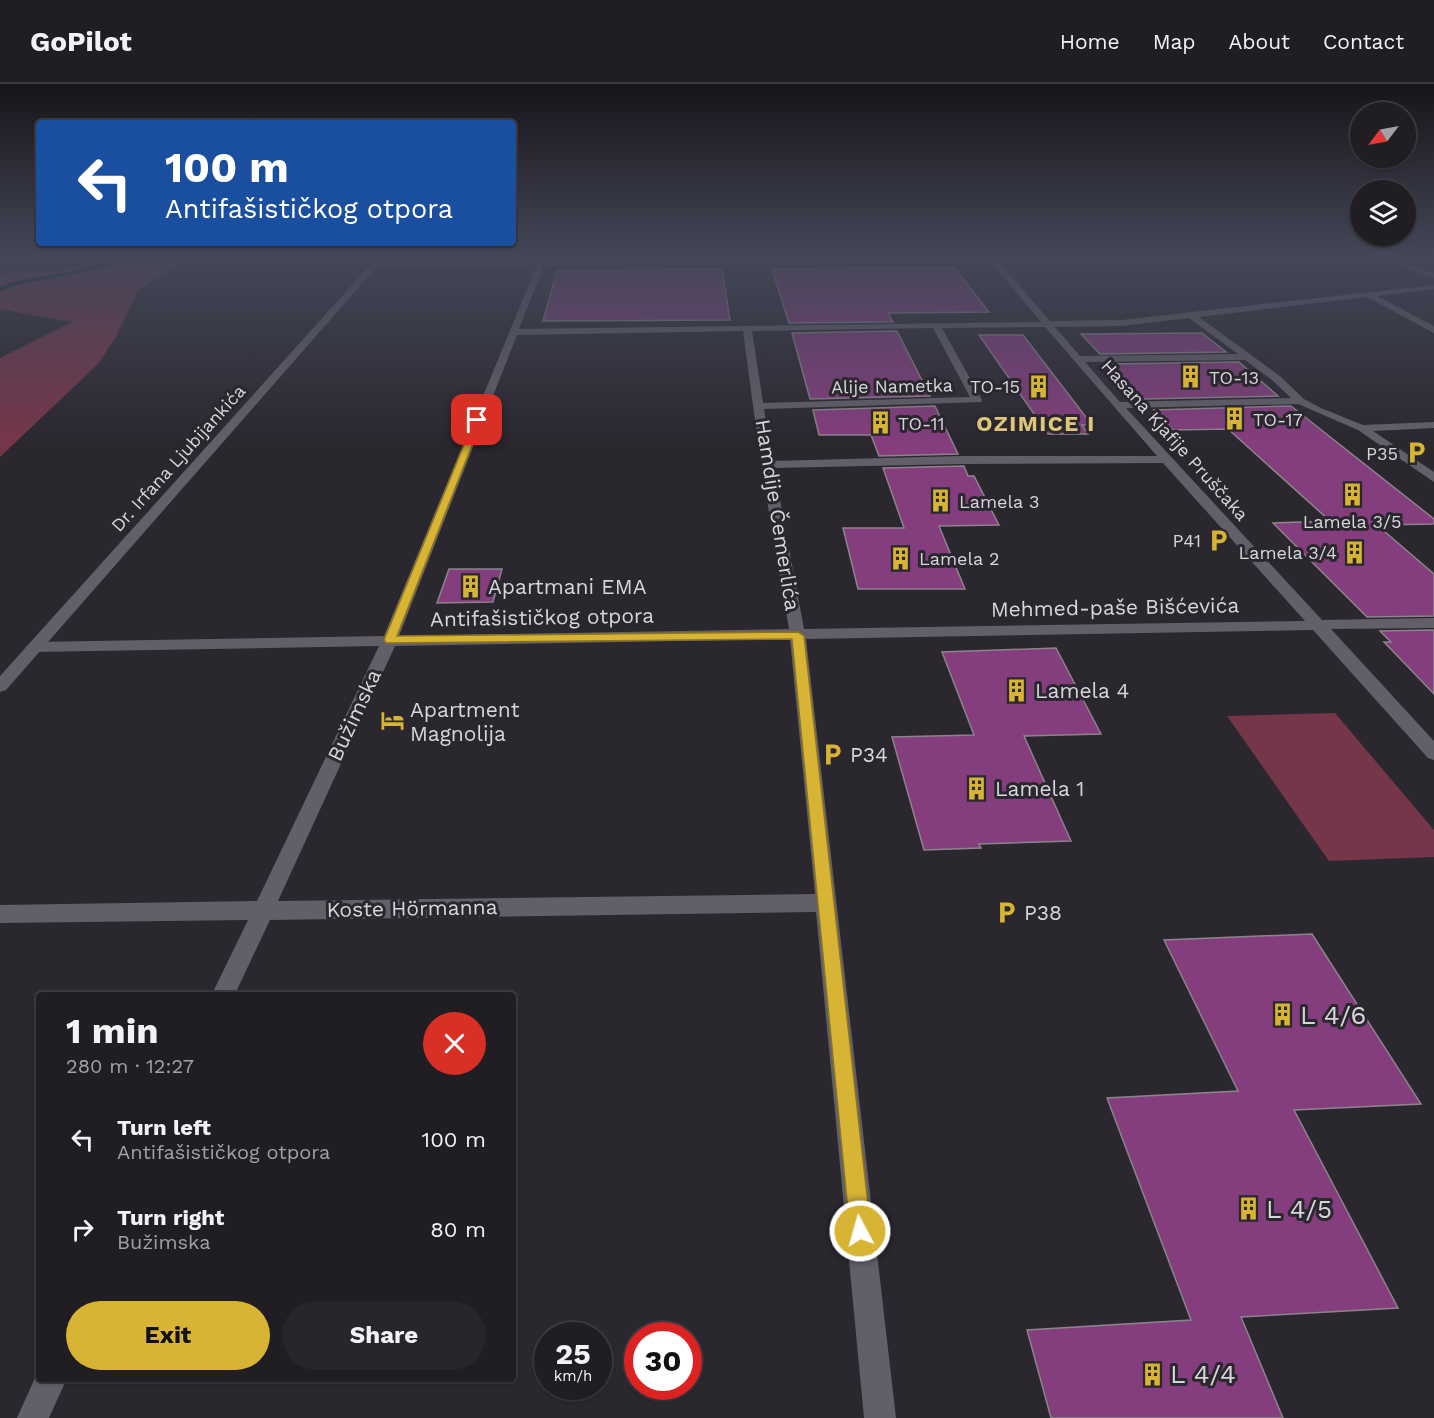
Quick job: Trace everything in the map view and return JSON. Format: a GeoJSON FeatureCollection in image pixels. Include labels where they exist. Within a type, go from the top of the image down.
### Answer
{"type":"FeatureCollection","features":[{"type":"Feature","properties":{"kind":"street","name":"Dr. Irfana Ljubijankića"},"geometry":{"type":"LineString","coordinates":[[0,686],[327,317]]}},
{"type":"Feature","properties":{"kind":"street","name":"Bužimska"},"geometry":{"type":"LineString","coordinates":[[225,992],[390,640],[519,317]]}},
{"type":"Feature","properties":{"kind":"street","name":"Hasana Kjafije Pruščaka"},"geometry":{"type":"LineString","coordinates":[[1043,317],[1117,405],[1320,625],[1434,753]]}},
{"type":"Feature","properties":{"kind":"street"},"geometry":{"type":"LineString","coordinates":[[513,332],[1050,325],[1121,323],[1172,317]]}},
{"type":"Feature","properties":{"kind":"street"},"geometry":{"type":"LineString","coordinates":[[1195,317],[1276,378],[1300,401],[1362,428],[1434,478]]}},
{"type":"Feature","properties":{"kind":"street"},"geometry":{"type":"LineString","coordinates":[[1410,317],[1434,330]]}},
{"type":"Feature","properties":{"kind":"street","name":"Alije Nametka"},"geometry":{"type":"LineString","coordinates":[[760,406],[977,400],[936,326]]}},
{"type":"Feature","properties":{"kind":"street","name":"Hamdije Čemerlića"},"geometry":{"type":"LineString","coordinates":[[747,329],[767,465],[798,636],[880,1418]]}},
{"type":"Feature","properties":{"kind":"street"},"geometry":{"type":"LineString","coordinates":[[1077,359],[1247,357]]}},
{"type":"Feature","properties":{"kind":"street"},"geometry":{"type":"LineString","coordinates":[[1117,405],[1300,401]]}},
{"type":"Feature","properties":{"kind":"street"},"geometry":{"type":"LineString","coordinates":[[1362,428],[1434,425]]}},
{"type":"Feature","properties":{"kind":"street"},"geometry":{"type":"LineString","coordinates":[[767,465],[960,460],[1166,459]]}},
{"type":"Feature","properties":{"kind":"street","name":"Mehmed-paše Bišćevića"},"geometry":{"type":"LineString","coordinates":[[798,636],[1434,623]]}},
{"type":"Feature","properties":{"kind":"street","name":"Antifašističkog otpora"},"geometry":{"type":"LineString","coordinates":[[34,647],[390,640],[798,636]]}},
{"type":"Feature","properties":{"kind":"street","name":"Koste Hörmanna"},"geometry":{"type":"LineString","coordinates":[[0,914],[825,903]]}},
{"type":"Feature","properties":{"kind":"street"},"geometry":{"type":"LineString","coordinates":[[33,1418],[49,1382]]}},
{"type":"Feature","properties":{"kind":"shaded area"},"geometry":{"type":"Polygon","coordinates":[[[46,317],[125,317],[98,364],[0,457],[0,358],[72,322],[46,317]]]}},
{"type":"Feature","properties":{"kind":"shaded area"},"geometry":{"type":"Polygon","coordinates":[[[1335,713],[1434,830],[1434,857],[1329,861],[1227,716],[1335,713]]]}},
{"type":"Feature","properties":{"kind":"building"},"geometry":{"type":"Polygon","coordinates":[[[544,317],[730,317],[730,320],[543,321],[544,317]]]}},
{"type":"Feature","properties":{"kind":"building"},"geometry":{"type":"Polygon","coordinates":[[[787,317],[890,317],[893,322],[789,323],[787,317]]]}},
{"type":"Feature","properties":{"kind":"building"},"geometry":{"type":"Polygon","coordinates":[[[897,331],[930,396],[810,399],[792,333],[897,331]]]}},
{"type":"Feature","properties":{"kind":"building"},"geometry":{"type":"Polygon","coordinates":[[[1202,333],[1226,352],[1100,354],[1081,334],[1202,333]]]}},
{"type":"Feature","properties":{"kind":"building","name":"TO-15"},"geometry":{"type":"Polygon","coordinates":[[[979,335],[1023,335],[1092,425],[1082,425],[1088,434],[1048,434],[979,335]]]}},
{"type":"Feature","properties":{"kind":"building"},"geometry":{"type":"Polygon","coordinates":[[[1239,362],[1278,396],[1143,399],[1110,364],[1239,362]]]}},
{"type":"Feature","properties":{"kind":"building"},"geometry":{"type":"Polygon","coordinates":[[[935,406],[958,454],[879,456],[871,435],[819,435],[813,410],[935,406]]]}},
{"type":"Feature","properties":{"kind":"building"},"geometry":{"type":"Polygon","coordinates":[[[1291,406],[1434,519],[1434,524],[1377,525],[1434,574],[1434,616],[1367,617],[1273,523],[1330,521],[1228,429],[1173,430],[1154,410],[1291,406]]]}},
{"type":"Feature","properties":{"kind":"building"},"geometry":{"type":"Polygon","coordinates":[[[964,466],[968,476],[974,476],[999,525],[939,526],[965,589],[858,589],[843,528],[904,528],[883,468],[964,466]]]}},
{"type":"Feature","properties":{"kind":"building","name":"Apartmani EMA"},"geometry":{"type":"Polygon","coordinates":[[[449,569],[502,569],[493,602],[437,603],[449,569]]]}},
{"type":"Feature","properties":{"kind":"building"},"geometry":{"type":"Polygon","coordinates":[[[1434,630],[1434,694],[1384,642],[1391,642],[1380,631],[1434,630]]]}},
{"type":"Feature","properties":{"kind":"building"},"geometry":{"type":"Polygon","coordinates":[[[1056,648],[1101,734],[1024,736],[1071,841],[979,844],[981,848],[924,850],[892,737],[974,735],[942,652],[1056,648]]]}},
{"type":"Feature","properties":{"kind":"building"},"geometry":{"type":"Polygon","coordinates":[[[1312,934],[1421,1104],[1294,1110],[1398,1308],[1241,1317],[1283,1418],[1051,1418],[1027,1330],[1191,1320],[1107,1098],[1238,1091],[1164,940],[1312,934]]]}},
{"type":"Feature","properties":{"kind":"place","name":"TO-13"},"geometry":{"type":"Point","coordinates":[1191,377]}},
{"type":"Feature","properties":{"kind":"place","name":"TO-15"},"geometry":{"type":"Point","coordinates":[1038,386]}},
{"type":"Feature","properties":{"kind":"place","name":"TO-17"},"geometry":{"type":"Point","coordinates":[1235,419]}},
{"type":"Feature","properties":{"kind":"place","name":"TO-11"},"geometry":{"type":"Point","coordinates":[880,423]}},
{"type":"Feature","properties":{"kind":"place","name":"P35"},"geometry":{"type":"Point","coordinates":[1416,453]}},
{"type":"Feature","properties":{"kind":"place","name":"Lamela 3/5"},"geometry":{"type":"Point","coordinates":[1352,495]}},
{"type":"Feature","properties":{"kind":"place","name":"Lamela 3"},"geometry":{"type":"Point","coordinates":[941,501]}},
{"type":"Feature","properties":{"kind":"place","name":"P41"},"geometry":{"type":"Point","coordinates":[1219,540]}},
{"type":"Feature","properties":{"kind":"place","name":"Lamela 3/4"},"geometry":{"type":"Point","coordinates":[1355,552]}},
{"type":"Feature","properties":{"kind":"place","name":"Lamela 2"},"geometry":{"type":"Point","coordinates":[901,558]}},
{"type":"Feature","properties":{"kind":"place","name":"Apartmani EMA"},"geometry":{"type":"Point","coordinates":[470,586]}},
{"type":"Feature","properties":{"kind":"place","name":"Lamela 4"},"geometry":{"type":"Point","coordinates":[1017,690]}},
{"type":"Feature","properties":{"kind":"place","name":"Apartment Magnolija"},"geometry":{"type":"Point","coordinates":[392,721]}},
{"type":"Feature","properties":{"kind":"place","name":"P34"},"geometry":{"type":"Point","coordinates":[832,754]}},
{"type":"Feature","properties":{"kind":"place","name":"Lamela 1"},"geometry":{"type":"Point","coordinates":[977,788]}},
{"type":"Feature","properties":{"kind":"place","name":"P38"},"geometry":{"type":"Point","coordinates":[1006,912]}},
{"type":"Feature","properties":{"kind":"place","name":"L 4/6"},"geometry":{"type":"Point","coordinates":[1282,1015]}},
{"type":"Feature","properties":{"kind":"place","name":"L 4/5"},"geometry":{"type":"Point","coordinates":[1248,1209]}},
{"type":"Feature","properties":{"kind":"place","name":"L 4/4"},"geometry":{"type":"Point","coordinates":[1152,1374]}},
{"type":"Feature","properties":{"kind":"district","name":"OZIMICE I"},"geometry":{"type":"Point","coordinates":[1036,423]}},
{"type":"Feature","properties":{"kind":"route"},"geometry":{"type":"LineString","coordinates":[[477,420],[390,640],[798,636],[860,1231]]}}]}
